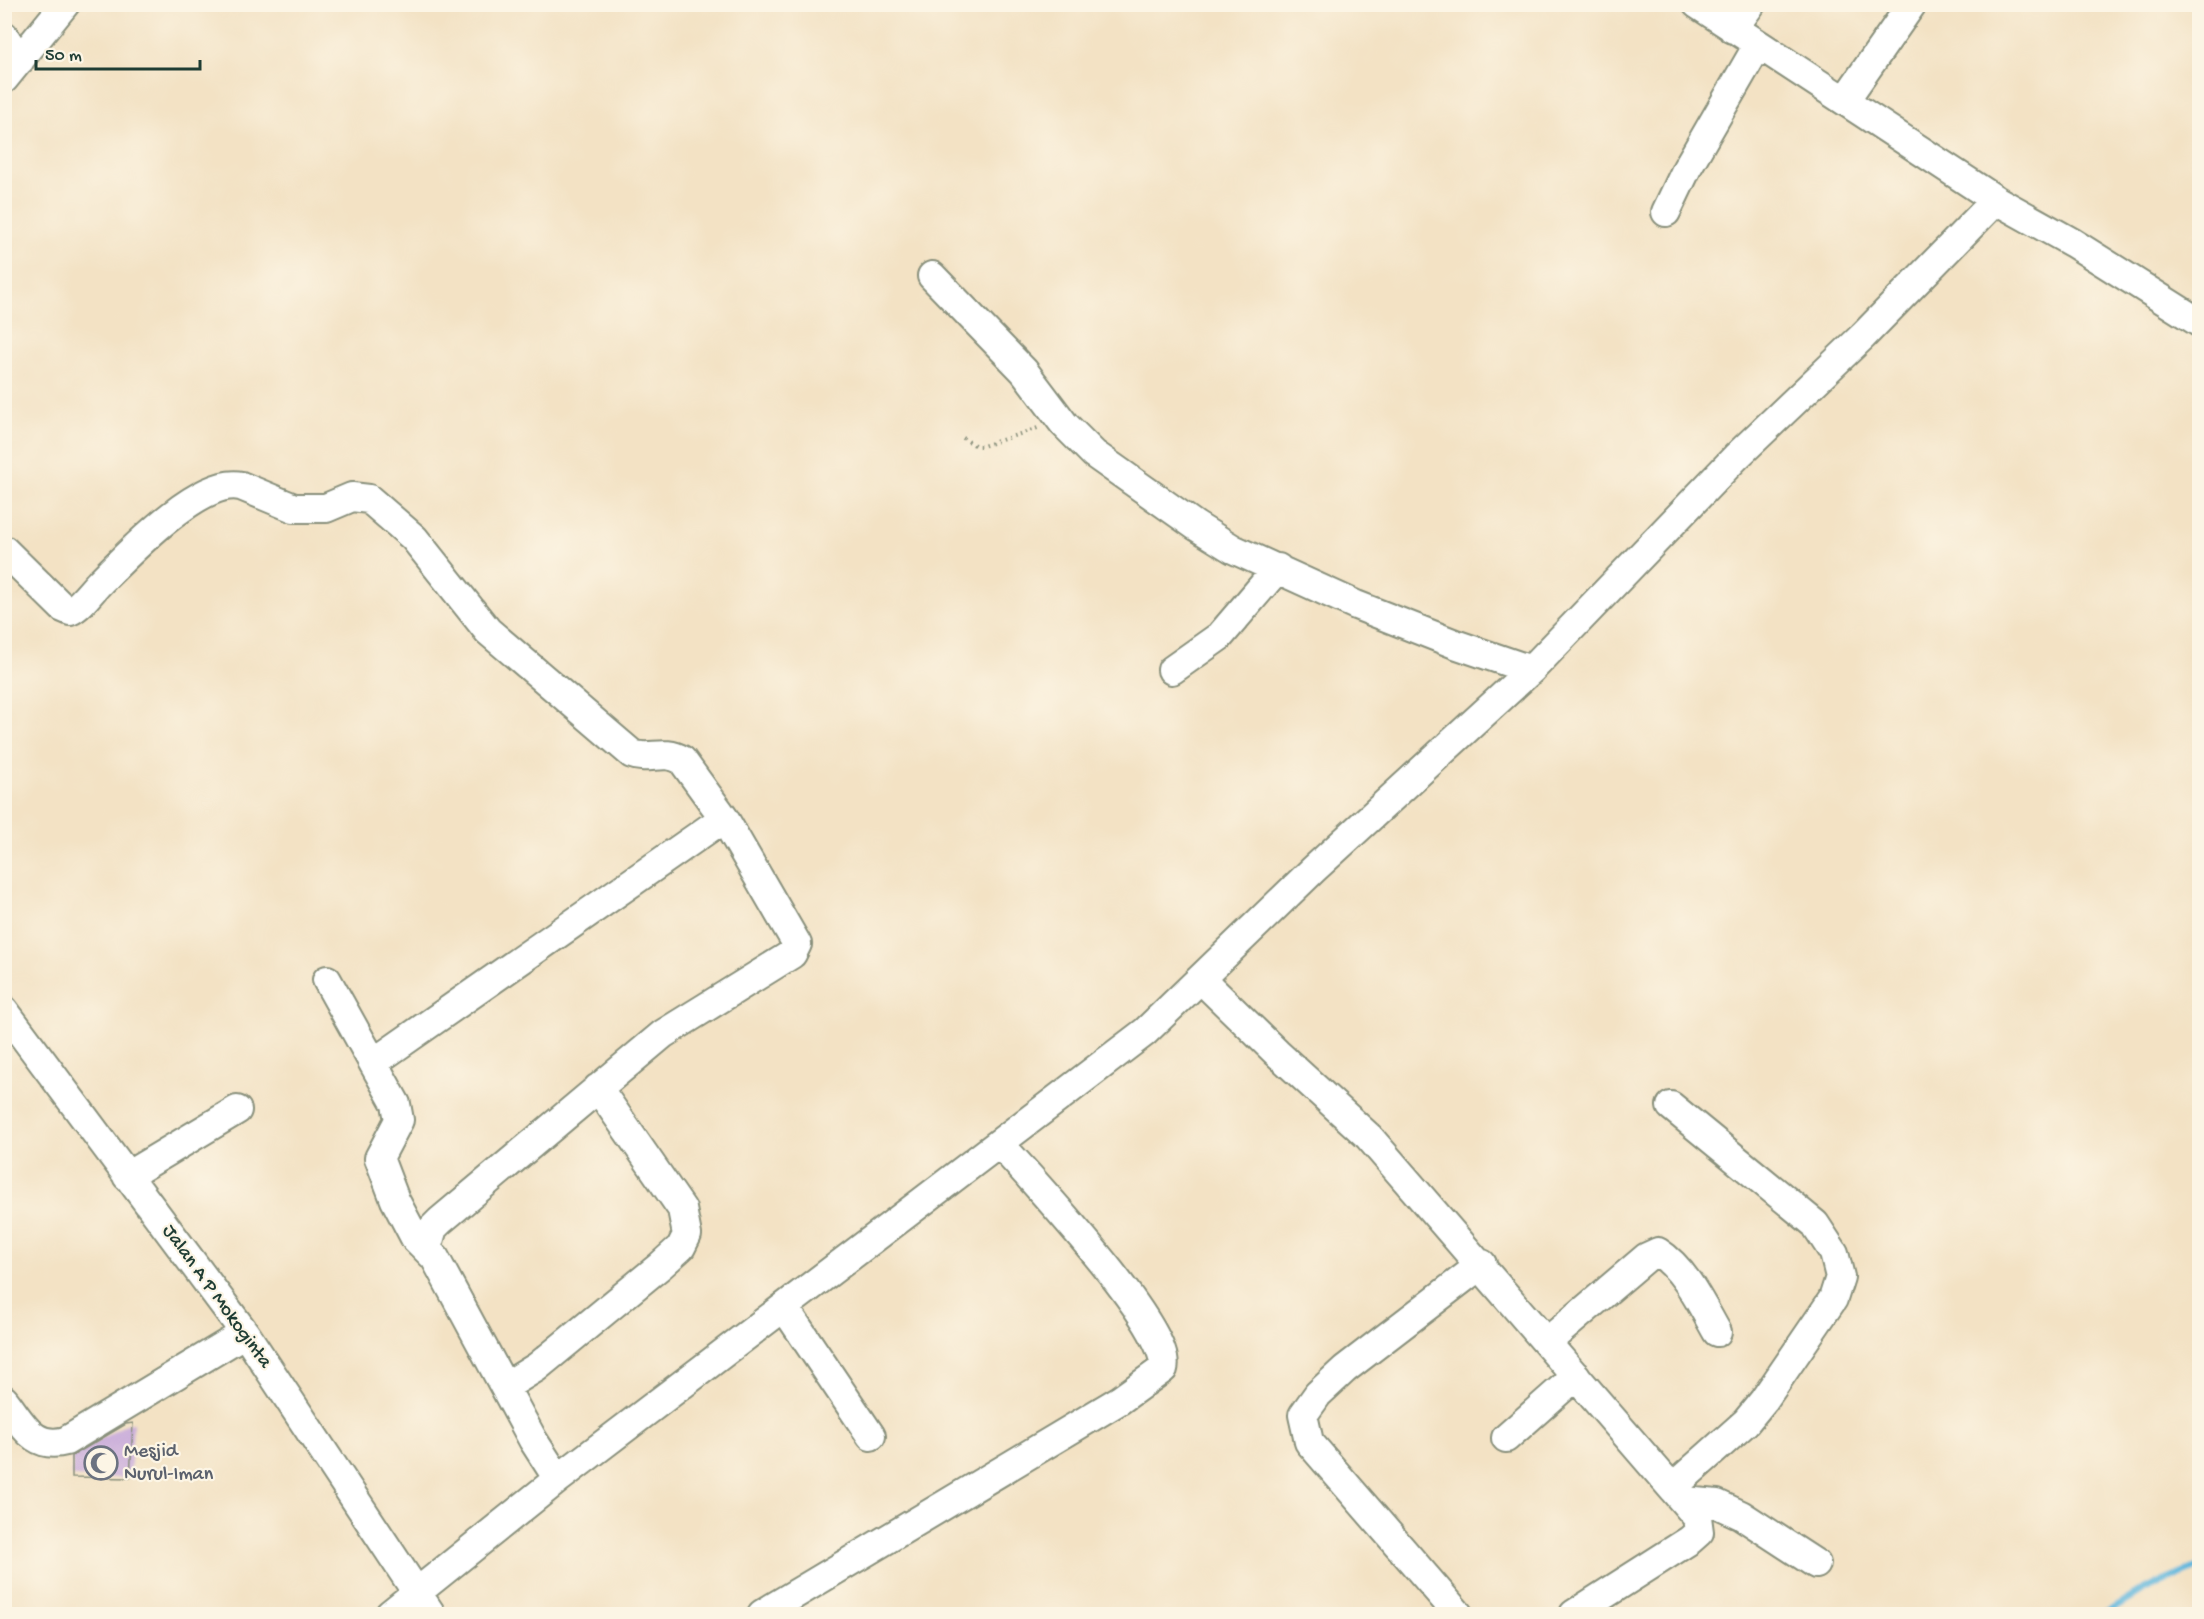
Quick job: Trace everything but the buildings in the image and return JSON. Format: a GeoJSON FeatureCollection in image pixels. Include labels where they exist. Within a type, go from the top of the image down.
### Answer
{"type":"FeatureCollection","features":[{"type":"Feature","properties":{"kind":"street"},"geometry":{"type":"LineString","coordinates":[[12,70],[65,4]]}},
{"type":"Feature","properties":{"kind":"street"},"geometry":{"type":"LineString","coordinates":[[1697,4],[1996,200],[2073,243],[2199,323]]}},
{"type":"Feature","properties":{"kind":"street"},"geometry":{"type":"LineString","coordinates":[[1733,29],[1751,4]]}},
{"type":"Feature","properties":{"kind":"street"},"geometry":{"type":"LineString","coordinates":[[1845,100],[1912,4]]}},
{"type":"Feature","properties":{"kind":"street"},"geometry":{"type":"LineString","coordinates":[[4,36],[12,70]]}},
{"type":"Feature","properties":{"kind":"street"},"geometry":{"type":"LineString","coordinates":[[1666,212],[1687,168],[1758,45]]}},
{"type":"Feature","properties":{"kind":"street"},"geometry":{"type":"LineString","coordinates":[[390,1614],[425,1603],[558,1479],[1145,1032],[1202,980],[1314,869],[1531,669],[1736,458],[1863,336],[1996,200]]}},
{"type":"Feature","properties":{"kind":"street"},"geometry":{"type":"LineString","coordinates":[[932,276],[1024,371],[1065,424],[1094,454],[1196,526],[1233,549],[1390,619],[1531,669]]}},
{"type":"Feature","properties":{"kind":"street"},"geometry":{"type":"LineString","coordinates":[[4,550],[63,608],[70,611],[131,551],[174,513],[219,487],[232,484],[241,486],[294,508],[326,508],[352,497],[369,499],[414,538],[465,598],[488,631],[632,754],[641,758],[672,754],[682,760],[724,818],[797,944],[792,954],[669,1030],[440,1221],[434,1228],[427,1248]]}},
{"type":"Feature","properties":{"kind":"street"},"geometry":{"type":"LineString","coordinates":[[1172,670],[1220,636],[1278,568]]}},
{"type":"Feature","properties":{"kind":"street"},"geometry":{"type":"LineString","coordinates":[[373,1064],[724,818]]}},
{"type":"Feature","properties":{"kind":"street"},"geometry":{"type":"LineString","coordinates":[[327,980],[396,1104],[399,1120],[381,1153],[381,1166],[395,1200],[415,1238],[435,1258],[506,1386],[533,1440],[558,1479]]}},
{"type":"Feature","properties":{"kind":"street"},"geometry":{"type":"LineString","coordinates":[[1202,980],[1369,1137],[1482,1264],[1699,1521],[1697,1535],[1574,1614]]}},
{"type":"Feature","properties":{"kind":"street","name":"Jalan A P Mokoginta"},"geometry":{"type":"LineString","coordinates":[[4,1010],[245,1333],[425,1603]]}},
{"type":"Feature","properties":{"kind":"street"},"geometry":{"type":"LineString","coordinates":[[506,1386],[537,1367],[660,1266],[681,1247],[687,1235],[682,1209],[598,1088]]}},
{"type":"Feature","properties":{"kind":"street"},"geometry":{"type":"LineString","coordinates":[[1671,1106],[1815,1224],[1834,1253],[1840,1277],[1833,1299],[1764,1400],[1678,1494]]}},
{"type":"Feature","properties":{"kind":"street"},"geometry":{"type":"LineString","coordinates":[[127,1176],[237,1110]]}},
{"type":"Feature","properties":{"kind":"street"},"geometry":{"type":"LineString","coordinates":[[762,1614],[1120,1400],[1164,1369],[1166,1362],[1157,1338],[1124,1289],[1000,1144]]}},
{"type":"Feature","properties":{"kind":"street"},"geometry":{"type":"LineString","coordinates":[[1547,1342],[1647,1257],[1659,1252],[1667,1257],[1696,1296],[1717,1332]]}},
{"type":"Feature","properties":{"kind":"street"},"geometry":{"type":"LineString","coordinates":[[1458,1614],[1309,1442],[1303,1415],[1318,1394],[1345,1369],[1482,1264]]}},
{"type":"Feature","properties":{"kind":"street"},"geometry":{"type":"LineString","coordinates":[[784,1307],[871,1436]]}},
{"type":"Feature","properties":{"kind":"street"},"geometry":{"type":"LineString","coordinates":[[4,1400],[41,1443],[51,1445],[66,1441],[245,1333]]}},
{"type":"Feature","properties":{"kind":"street"},"geometry":{"type":"LineString","coordinates":[[1506,1438],[1576,1376]]}},
{"type":"Feature","properties":{"kind":"street"},"geometry":{"type":"LineString","coordinates":[[1678,1494],[1717,1504],[1741,1515],[1816,1564]]}},
{"type":"Feature","properties":{"kind":"path"},"geometry":{"type":"LineString","coordinates":[[963,438],[976,446],[983,446],[1017,434],[1065,424]]}},
{"type":"Feature","properties":{"kind":"waterway"},"geometry":{"type":"LineString","coordinates":[[2105,1614],[2145,1589],[2200,1566]]}},
{"type":"Feature","properties":{"kind":"place","name":"Mesjid Nurul-Iman"},"geometry":{"type":"Point","coordinates":[101,1463]}}]}
